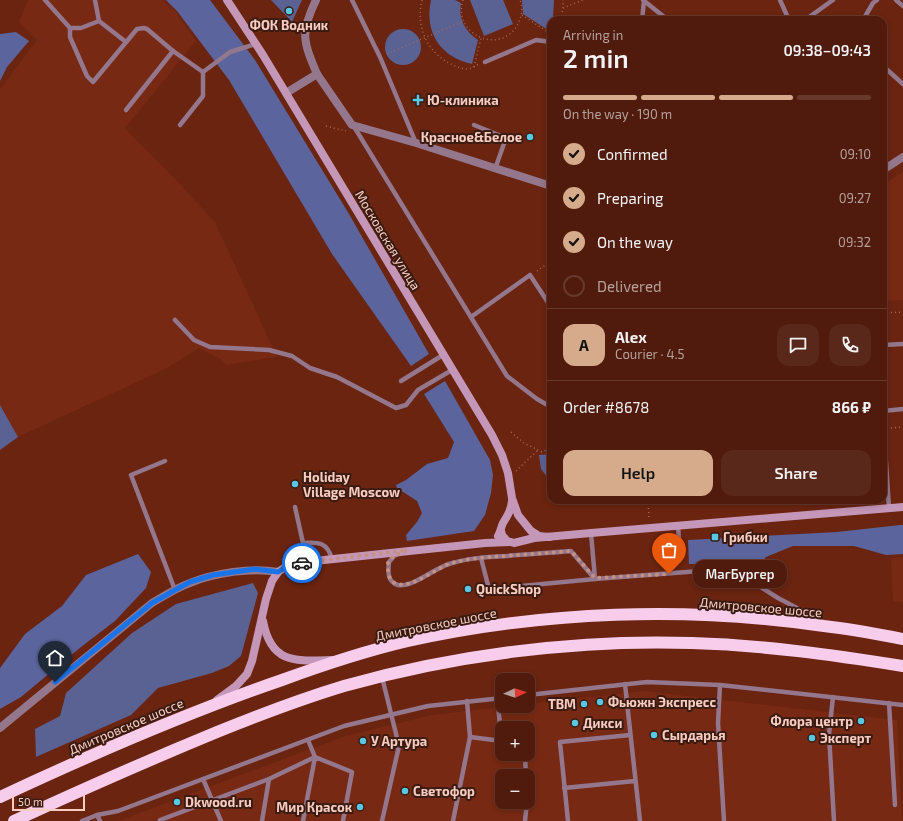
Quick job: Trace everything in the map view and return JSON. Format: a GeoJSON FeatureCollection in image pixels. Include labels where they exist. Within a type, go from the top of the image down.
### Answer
{"type":"FeatureCollection","features":[{"type":"Feature","properties":{"kind":"highway","name":"Дмитровское шоссе"},"geometry":{"type":"LineString","coordinates":[[0,797],[134,737],[207,707],[339,660],[407,641],[482,628],[554,619],[633,615],[693,615],[751,618],[823,626],[903,639]]}},
{"type":"Feature","properties":{"kind":"highway"},"geometry":{"type":"LineString","coordinates":[[14,821],[144,762],[269,711],[343,686],[414,669],[489,656],[550,648],[623,643],[691,643],[798,650],[903,666]]}},
{"type":"Feature","properties":{"kind":"main road","name":"Московская улица"},"geometry":{"type":"LineString","coordinates":[[227,0],[286,92],[492,435],[502,455],[508,474],[512,498],[512,508],[505,520]]}},
{"type":"Feature","properties":{"kind":"main road","name":"Московская улица"},"geometry":{"type":"LineString","coordinates":[[512,498],[518,515],[525,524]]}},
{"type":"Feature","properties":{"kind":"main road"},"geometry":{"type":"LineString","coordinates":[[207,707],[236,686],[247,674],[252,661],[266,599],[272,581],[278,572],[294,564],[407,550],[485,543],[518,542],[591,533],[903,507]]}},
{"type":"Feature","properties":{"kind":"main road"},"geometry":{"type":"LineString","coordinates":[[485,543],[494,539],[501,531],[501,527],[505,520],[516,517],[538,536],[549,537]]}},
{"type":"Feature","properties":{"kind":"main road"},"geometry":{"type":"LineString","coordinates":[[521,541],[526,534],[525,524]]}},
{"type":"Feature","properties":{"kind":"main road"},"geometry":{"type":"LineString","coordinates":[[501,531],[504,538],[510,542]]}},
{"type":"Feature","properties":{"kind":"main road"},"geometry":{"type":"LineString","coordinates":[[262,616],[269,641],[275,650],[282,656],[292,659],[306,660],[339,660]]}},
{"type":"Feature","properties":{"kind":"street"},"geometry":{"type":"LineString","coordinates":[[314,1],[304,30],[306,50],[317,74],[352,125],[416,143],[495,169],[547,184]]}},
{"type":"Feature","properties":{"kind":"street"},"geometry":{"type":"LineString","coordinates":[[286,92],[317,74]]}},
{"type":"Feature","properties":{"kind":"street"},"geometry":{"type":"LineString","coordinates":[[887,167],[903,157]]}},
{"type":"Feature","properties":{"kind":"street"},"geometry":{"type":"LineString","coordinates":[[0,728],[152,603],[175,590],[190,582],[213,575],[255,569],[278,572]]}},
{"type":"Feature","properties":{"kind":"lane"},"geometry":{"type":"LineString","coordinates":[[45,0],[70,28],[70,37],[87,76],[93,82],[137,29],[144,28],[203,72]]}},
{"type":"Feature","properties":{"kind":"lane"},"geometry":{"type":"LineString","coordinates":[[95,0],[99,21],[126,42]]}},
{"type":"Feature","properties":{"kind":"lane"},"geometry":{"type":"LineString","coordinates":[[352,0],[380,57],[416,143]]}},
{"type":"Feature","properties":{"kind":"lane"},"geometry":{"type":"LineString","coordinates":[[642,16],[643,0]]}},
{"type":"Feature","properties":{"kind":"lane"},"geometry":{"type":"LineString","coordinates":[[643,0],[663,16]]}},
{"type":"Feature","properties":{"kind":"lane"},"geometry":{"type":"LineString","coordinates":[[780,0],[786,16]]}},
{"type":"Feature","properties":{"kind":"lane"},"geometry":{"type":"LineString","coordinates":[[811,16],[833,0]]}},
{"type":"Feature","properties":{"kind":"lane"},"geometry":{"type":"LineString","coordinates":[[865,16],[873,3],[877,0]]}},
{"type":"Feature","properties":{"kind":"lane"},"geometry":{"type":"LineString","coordinates":[[896,0],[903,6]]}},
{"type":"Feature","properties":{"kind":"lane"},"geometry":{"type":"LineString","coordinates":[[70,28],[81,28],[99,21]]}},
{"type":"Feature","properties":{"kind":"lane"},"geometry":{"type":"LineString","coordinates":[[485,62],[536,40],[547,41]]}},
{"type":"Feature","properties":{"kind":"lane"},"geometry":{"type":"LineString","coordinates":[[203,72],[230,52],[256,44]]}},
{"type":"Feature","properties":{"kind":"lane"},"geometry":{"type":"LineString","coordinates":[[126,110],[173,51]]}},
{"type":"Feature","properties":{"kind":"lane"},"geometry":{"type":"LineString","coordinates":[[887,70],[903,84]]}},
{"type":"Feature","properties":{"kind":"lane"},"geometry":{"type":"LineString","coordinates":[[180,125],[203,96],[203,72]]}},
{"type":"Feature","properties":{"kind":"lane"},"geometry":{"type":"LineString","coordinates":[[352,125],[507,376],[547,405]]}},
{"type":"Feature","properties":{"kind":"lane"},"geometry":{"type":"LineString","coordinates":[[474,125],[506,138],[495,169]]}},
{"type":"Feature","properties":{"kind":"lane"},"geometry":{"type":"LineString","coordinates":[[471,317],[530,276],[547,301]]}},
{"type":"Feature","properties":{"kind":"lane"},"geometry":{"type":"LineString","coordinates":[[175,320],[194,340],[210,347],[269,350],[292,356],[310,368],[337,377],[396,408],[406,405],[418,390],[452,370]]}},
{"type":"Feature","properties":{"kind":"lane"},"geometry":{"type":"LineString","coordinates":[[887,345],[903,344]]}},
{"type":"Feature","properties":{"kind":"lane"},"geometry":{"type":"LineString","coordinates":[[401,381],[443,355]]}},
{"type":"Feature","properties":{"kind":"lane"},"geometry":{"type":"LineString","coordinates":[[887,411],[903,409]]}},
{"type":"Feature","properties":{"kind":"lane"},"geometry":{"type":"LineString","coordinates":[[165,461],[131,474],[175,590]]}},
{"type":"Feature","properties":{"kind":"lane"},"geometry":{"type":"LineString","coordinates":[[887,476],[889,508]]}},
{"type":"Feature","properties":{"kind":"lane"},"geometry":{"type":"LineString","coordinates":[[295,507],[303,543],[321,543],[329,549],[332,559]]}},
{"type":"Feature","properties":{"kind":"lane"},"geometry":{"type":"LineString","coordinates":[[678,526],[680,553]]}},
{"type":"Feature","properties":{"kind":"lane"},"geometry":{"type":"LineString","coordinates":[[591,533],[595,578]]}},
{"type":"Feature","properties":{"kind":"lane"},"geometry":{"type":"LineString","coordinates":[[407,550],[394,556],[388,562],[389,576],[392,582],[399,585],[409,584],[448,564],[482,558],[571,551],[595,578]]}},
{"type":"Feature","properties":{"kind":"lane"},"geometry":{"type":"LineString","coordinates":[[482,558],[489,589],[595,578],[713,570],[733,574],[756,584],[778,598],[814,617],[823,626]]}},
{"type":"Feature","properties":{"kind":"lane"},"geometry":{"type":"LineString","coordinates":[[382,677],[399,746],[382,821]]}},
{"type":"Feature","properties":{"kind":"lane"},"geometry":{"type":"LineString","coordinates":[[535,694],[647,682],[720,685],[903,705]]}},
{"type":"Feature","properties":{"kind":"lane"},"geometry":{"type":"LineString","coordinates":[[625,684],[640,821]]}},
{"type":"Feature","properties":{"kind":"lane"},"geometry":{"type":"LineString","coordinates":[[720,685],[718,723],[724,821]]}},
{"type":"Feature","properties":{"kind":"lane"},"geometry":{"type":"LineString","coordinates":[[833,697],[829,734],[834,821]]}},
{"type":"Feature","properties":{"kind":"lane"},"geometry":{"type":"LineString","coordinates":[[82,821],[97,815],[118,811],[344,726],[428,706],[495,699]]}},
{"type":"Feature","properties":{"kind":"lane"},"geometry":{"type":"LineString","coordinates":[[453,821],[470,737],[467,702]]}},
{"type":"Feature","properties":{"kind":"lane"},"geometry":{"type":"LineString","coordinates":[[889,703],[895,805]]}},
{"type":"Feature","properties":{"kind":"lane"},"geometry":{"type":"LineString","coordinates":[[568,821],[560,742],[630,734]]}},
{"type":"Feature","properties":{"kind":"lane"},"geometry":{"type":"LineString","coordinates":[[470,737],[495,740]]}},
{"type":"Feature","properties":{"kind":"lane"},"geometry":{"type":"LineString","coordinates":[[303,821],[315,757],[308,740]]}},
{"type":"Feature","properties":{"kind":"lane"},"geometry":{"type":"LineString","coordinates":[[161,821],[160,820],[269,779],[315,757],[352,772],[343,821]]}},
{"type":"Feature","properties":{"kind":"lane"},"geometry":{"type":"LineString","coordinates":[[203,779],[221,821]]}},
{"type":"Feature","properties":{"kind":"lane"},"geometry":{"type":"LineString","coordinates":[[262,821],[269,779]]}},
{"type":"Feature","properties":{"kind":"lane"},"geometry":{"type":"LineString","coordinates":[[564,788],[635,781]]}},
{"type":"Feature","properties":{"kind":"lane"},"geometry":{"type":"LineString","coordinates":[[525,821],[526,809]]}},
{"type":"Feature","properties":{"kind":"lane"},"geometry":{"type":"LineString","coordinates":[[97,815],[100,821]]}},
{"type":"Feature","properties":{"kind":"path"},"geometry":{"type":"LineString","coordinates":[[422,0],[420,18],[425,38],[429,46],[442,59],[459,68],[468,69],[485,62]]}},
{"type":"Feature","properties":{"kind":"path"},"geometry":{"type":"LineString","coordinates":[[460,0],[463,1],[462,11],[464,21],[470,30],[481,38],[496,40],[508,35],[517,27],[522,15],[520,0]]}},
{"type":"Feature","properties":{"kind":"path"},"geometry":{"type":"LineString","coordinates":[[562,16],[563,0]]}},
{"type":"Feature","properties":{"kind":"path"},"geometry":{"type":"LineString","coordinates":[[563,8],[583,0]]}},
{"type":"Feature","properties":{"kind":"path"},"geometry":{"type":"LineString","coordinates":[[522,15],[547,31]]}},
{"type":"Feature","properties":{"kind":"path"},"geometry":{"type":"LineString","coordinates":[[388,54],[464,21]]}},
{"type":"Feature","properties":{"kind":"path"},"geometry":{"type":"LineString","coordinates":[[274,31],[297,26]]}},
{"type":"Feature","properties":{"kind":"path"},"geometry":{"type":"LineString","coordinates":[[474,67],[481,38]]}},
{"type":"Feature","properties":{"kind":"path"},"geometry":{"type":"LineString","coordinates":[[530,276],[547,263]]}},
{"type":"Feature","properties":{"kind":"path"},"geometry":{"type":"LineString","coordinates":[[887,313],[903,312]]}},
{"type":"Feature","properties":{"kind":"path"},"geometry":{"type":"LineString","coordinates":[[887,428],[903,427]]}},
{"type":"Feature","properties":{"kind":"path"},"geometry":{"type":"LineString","coordinates":[[511,432],[524,443],[542,452],[547,450]]}},
{"type":"Feature","properties":{"kind":"path"},"geometry":{"type":"LineString","coordinates":[[513,473],[538,450]]}},
{"type":"Feature","properties":{"kind":"path"},"geometry":{"type":"LineString","coordinates":[[648,504],[649,523]]}},
{"type":"Feature","properties":{"kind":"shaded area"},"geometry":{"type":"Polygon","coordinates":[[[28,0],[162,0],[175,11],[196,41],[125,128],[215,222],[277,357],[226,365],[221,359],[199,348],[165,369],[18,437],[0,405],[0,89],[37,40],[19,22],[28,0]]]}},
{"type":"Feature","properties":{"kind":"shaded area"},"geometry":{"type":"Polygon","coordinates":[[[166,0],[210,0],[255,60],[349,214],[429,354],[411,366],[332,254],[229,80],[177,11],[166,0]]]}},
{"type":"Feature","properties":{"kind":"shaded area","name":"ФОК Водник"},"geometry":{"type":"Polygon","coordinates":[[[271,0],[302,0],[292,22],[271,0]]]}},
{"type":"Feature","properties":{"kind":"shaded area"},"geometry":{"type":"Polygon","coordinates":[[[431,0],[455,0],[461,3],[460,9],[466,29],[478,40],[472,64],[451,56],[437,41],[432,32],[430,23],[429,12],[431,0]]]}},
{"type":"Feature","properties":{"kind":"shaded area"},"geometry":{"type":"Polygon","coordinates":[[[470,0],[503,0],[513,24],[484,36],[470,0]]]}},
{"type":"Feature","properties":{"kind":"shaded area"},"geometry":{"type":"Polygon","coordinates":[[[522,0],[554,0],[553,16],[547,16],[547,29],[523,14],[522,0]]]}},
{"type":"Feature","properties":{"kind":"shaded area"},"geometry":{"type":"Polygon","coordinates":[[[403,29],[413,32],[418,37],[421,47],[418,57],[413,62],[403,65],[393,62],[388,57],[385,47],[388,37],[393,32],[403,29]]]}},
{"type":"Feature","properties":{"kind":"shaded area"},"geometry":{"type":"Polygon","coordinates":[[[16,32],[29,41],[7,67],[0,81],[0,34],[16,32]]]}},
{"type":"Feature","properties":{"kind":"shaded area"},"geometry":{"type":"Polygon","coordinates":[[[903,172],[903,300],[887,301],[887,182],[903,172]]]}},
{"type":"Feature","properties":{"kind":"shaded area"},"geometry":{"type":"Polygon","coordinates":[[[445,381],[490,460],[493,475],[491,493],[485,515],[474,531],[407,541],[406,535],[417,522],[422,513],[417,501],[397,488],[396,485],[406,480],[427,464],[448,458],[454,442],[424,394],[445,381]]]}},
{"type":"Feature","properties":{"kind":"shaded area"},"geometry":{"type":"Polygon","coordinates":[[[0,405],[18,437],[0,450],[0,405]]]}},
{"type":"Feature","properties":{"kind":"shaded area"},"geometry":{"type":"Polygon","coordinates":[[[547,454],[547,477],[541,469],[539,455],[547,454]]]}},
{"type":"Feature","properties":{"kind":"shaded area"},"geometry":{"type":"Polygon","coordinates":[[[903,525],[903,554],[886,555],[854,546],[793,546],[766,557],[750,576],[729,566],[689,564],[688,540],[837,532],[903,525]]]}},
{"type":"Feature","properties":{"kind":"shaded area"},"geometry":{"type":"Polygon","coordinates":[[[138,554],[151,572],[146,588],[115,621],[21,697],[0,709],[0,668],[25,634],[62,606],[86,575],[138,554]]]}},
{"type":"Feature","properties":{"kind":"shaded area"},"geometry":{"type":"Polygon","coordinates":[[[903,557],[903,602],[893,601],[891,560],[892,558],[903,557]]]}},
{"type":"Feature","properties":{"kind":"shaded area"},"geometry":{"type":"Polygon","coordinates":[[[253,583],[258,593],[241,656],[229,666],[212,673],[158,688],[131,715],[36,757],[35,729],[60,716],[66,693],[132,633],[176,604],[253,583]]]}},
{"type":"Feature","properties":{"kind":"shaded area"},"geometry":{"type":"Polygon","coordinates":[[[643,691],[897,720],[902,821],[118,821],[345,736],[432,715],[495,708],[495,713],[535,713],[535,703],[643,691]]]}},
{"type":"Feature","properties":{"kind":"way so far"},"geometry":{"type":"LineString","coordinates":[[302,563],[407,550],[394,556],[388,562],[389,576],[392,582],[399,585],[409,584],[448,564],[464,560],[571,551],[595,578],[669,574]]}},
{"type":"Feature","properties":{"kind":"place","name":"ФОК Водник"},"geometry":{"type":"Point","coordinates":[289,11]}},
{"type":"Feature","properties":{"kind":"place","name":"Ю-клиника"},"geometry":{"type":"Point","coordinates":[418,100]}},
{"type":"Feature","properties":{"kind":"place","name":"Красное&Белое"},"geometry":{"type":"Point","coordinates":[530,137]}},
{"type":"Feature","properties":{"kind":"place","name":"Holiday Village Moscow"},"geometry":{"type":"Point","coordinates":[295,484]}},
{"type":"Feature","properties":{"kind":"place","name":"Грибки"},"geometry":{"type":"Point","coordinates":[715,537]}},
{"type":"Feature","properties":{"kind":"place","name":"МагБургер"},"geometry":{"type":"Point","coordinates":[669,574]}},
{"type":"Feature","properties":{"kind":"place","name":"QuickShop"},"geometry":{"type":"Point","coordinates":[468,589]}},
{"type":"Feature","properties":{"kind":"place","name":"Фьюжн Экспресс"},"geometry":{"type":"Point","coordinates":[600,702]}},
{"type":"Feature","properties":{"kind":"place","name":"ТВМ"},"geometry":{"type":"Point","coordinates":[584,704]}},
{"type":"Feature","properties":{"kind":"place","name":"Флора центр"},"geometry":{"type":"Point","coordinates":[861,721]}},
{"type":"Feature","properties":{"kind":"place","name":"Дикси"},"geometry":{"type":"Point","coordinates":[575,723]}},
{"type":"Feature","properties":{"kind":"place","name":"Сырдарья"},"geometry":{"type":"Point","coordinates":[654,735]}},
{"type":"Feature","properties":{"kind":"place","name":"Эксперт"},"geometry":{"type":"Point","coordinates":[812,738]}},
{"type":"Feature","properties":{"kind":"place","name":"У Артура"},"geometry":{"type":"Point","coordinates":[363,741]}},
{"type":"Feature","properties":{"kind":"place","name":"Светофор"},"geometry":{"type":"Point","coordinates":[405,791]}},
{"type":"Feature","properties":{"kind":"place","name":"Dkwood.ru"},"geometry":{"type":"Point","coordinates":[177,802]}},
{"type":"Feature","properties":{"kind":"place","name":"Мир Красок"},"geometry":{"type":"Point","coordinates":[360,807]}},
{"type":"Feature","properties":{"kind":"route"},"geometry":{"type":"LineString","coordinates":[[55,682],[152,603],[190,582],[213,575],[255,569],[278,572],[294,564],[302,563]]}}]}
